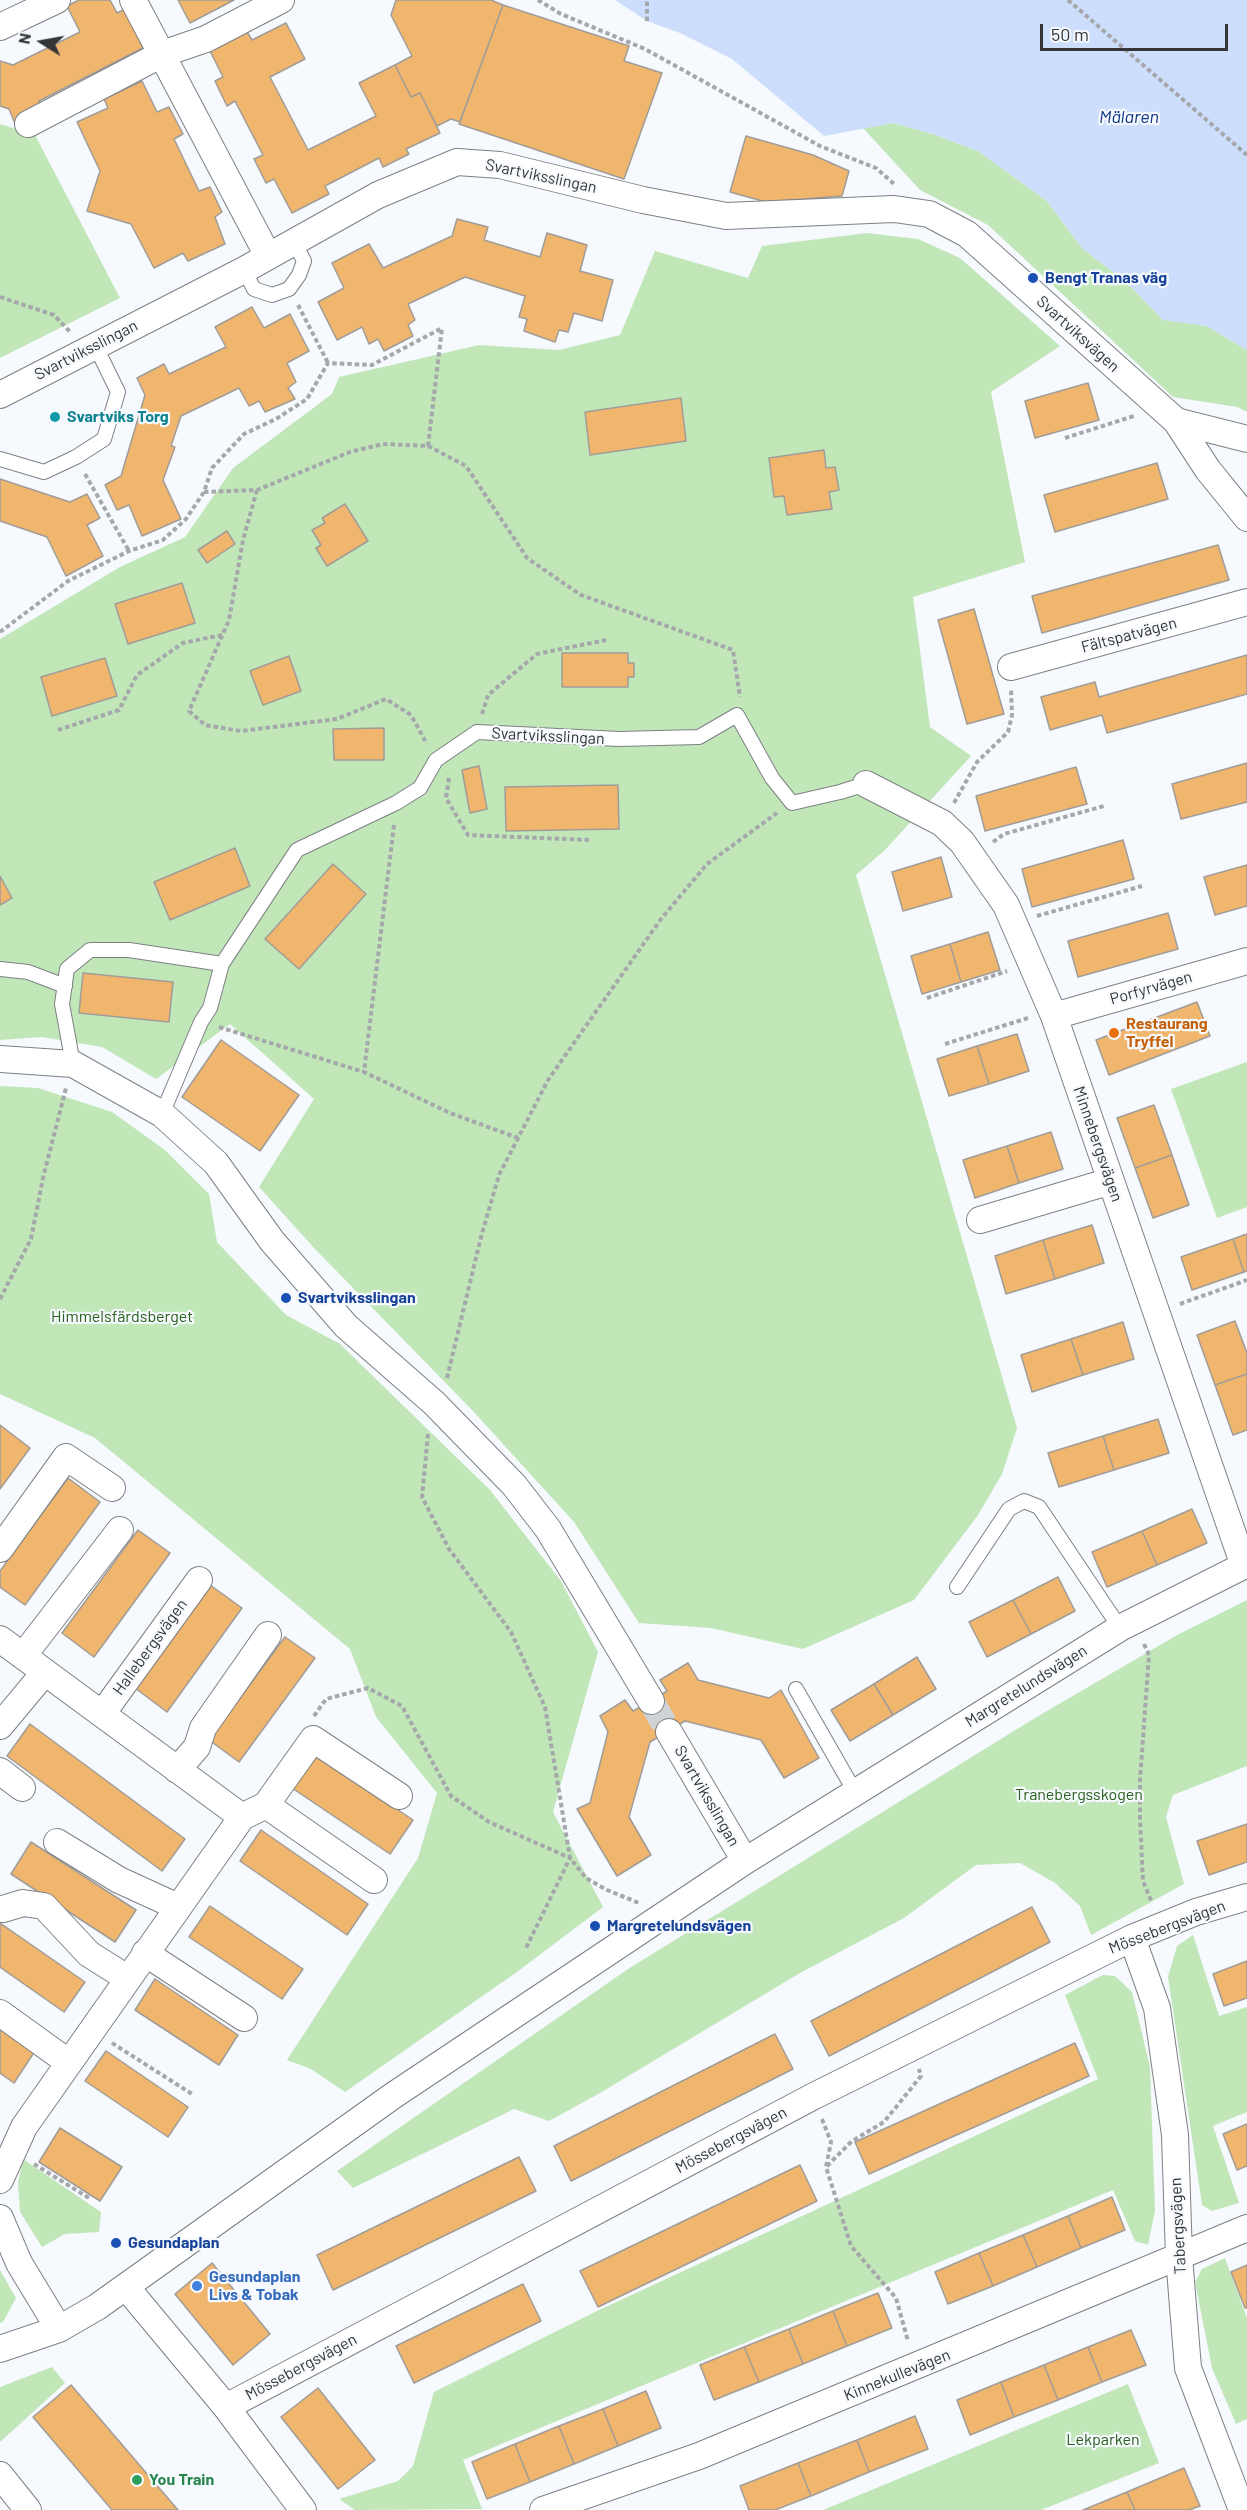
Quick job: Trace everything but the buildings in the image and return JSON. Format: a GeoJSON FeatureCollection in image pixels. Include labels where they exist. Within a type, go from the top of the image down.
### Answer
{"type":"FeatureCollection","features":[{"type":"Feature","properties":{"kind":"street"},"geometry":{"type":"LineString","coordinates":[[0,27],[57,0]]}},
{"type":"Feature","properties":{"kind":"street"},"geometry":{"type":"LineString","coordinates":[[133,0],[267,256]]}},
{"type":"Feature","properties":{"kind":"street"},"geometry":{"type":"LineString","coordinates":[[28,124],[162,54],[206,39],[281,0]]}},
{"type":"Feature","properties":{"kind":"street","name":"Svartviksslingan"},"geometry":{"type":"LineString","coordinates":[[0,395],[244,270],[378,195],[457,162],[500,165],[643,200],[726,216]]}},
{"type":"Feature","properties":{"kind":"street","name":"Svartviksvägen"},"geometry":{"type":"LineString","coordinates":[[726,216],[894,209],[929,214],[967,234],[1176,421],[1208,470],[1247,518]]}},
{"type":"Feature","properties":{"kind":"street"},"geometry":{"type":"LineString","coordinates":[[1176,421],[1247,439]]}},
{"type":"Feature","properties":{"kind":"street","name":"Fältspatvägen"},"geometry":{"type":"LineString","coordinates":[[1011,667],[1247,602]]}},
{"type":"Feature","properties":{"kind":"street","name":"Minnebergsvägen"},"geometry":{"type":"LineString","coordinates":[[866,784],[942,823],[962,842],[1006,905],[1053,1013],[1246,1565]]}},
{"type":"Feature","properties":{"kind":"street","name":"Porfyrvägen"},"geometry":{"type":"LineString","coordinates":[[1053,1013],[1247,961]]}},
{"type":"Feature","properties":{"kind":"street"},"geometry":{"type":"LineString","coordinates":[[0,1059],[73,1064],[162,1114],[216,1163],[272,1241],[346,1326],[434,1403],[514,1485],[548,1529],[651,1701]]}},
{"type":"Feature","properties":{"kind":"street"},"geometry":{"type":"LineString","coordinates":[[980,1220],[1111,1181]]}},
{"type":"Feature","properties":{"kind":"street"},"geometry":{"type":"LineString","coordinates":[[0,1549],[66,1457],[112,1488]]}},
{"type":"Feature","properties":{"kind":"street"},"geometry":{"type":"LineString","coordinates":[[23,1656],[120,1530]]}},
{"type":"Feature","properties":{"kind":"street","name":"Margretelundsvägen"},"geometry":{"type":"LineString","coordinates":[[0,2349],[59,2329],[126,2287],[394,2095],[745,1861],[1128,1624],[1246,1565]]}},
{"type":"Feature","properties":{"kind":"street","name":"Hallebergsvägen"},"geometry":{"type":"LineString","coordinates":[[102,1714],[199,1580]]}},
{"type":"Feature","properties":{"kind":"street"},"geometry":{"type":"LineString","coordinates":[[177,1770],[197,1747],[203,1728],[268,1635]]}},
{"type":"Feature","properties":{"kind":"street"},"geometry":{"type":"LineString","coordinates":[[0,1639],[242,1817]]}},
{"type":"Feature","properties":{"kind":"street"},"geometry":{"type":"LineString","coordinates":[[0,1726],[45,1672]]}},
{"type":"Feature","properties":{"kind":"street","name":"Svartviksslingan"},"geometry":{"type":"LineString","coordinates":[[669,1732],[745,1861]]}},
{"type":"Feature","properties":{"kind":"street"},"geometry":{"type":"LineString","coordinates":[[0,2180],[24,2127],[127,1978],[242,1817],[266,1805],[313,1739],[399,1796]]}},
{"type":"Feature","properties":{"kind":"street"},"geometry":{"type":"LineString","coordinates":[[0,1771],[22,1788]]}},
{"type":"Feature","properties":{"kind":"street"},"geometry":{"type":"LineString","coordinates":[[266,1805],[374,1880]]}},
{"type":"Feature","properties":{"kind":"street"},"geometry":{"type":"LineString","coordinates":[[57,1842],[119,1880],[178,1907]]}},
{"type":"Feature","properties":{"kind":"street","name":"Mössebergsvägen"},"geometry":{"type":"LineString","coordinates":[[226,2407],[812,2097],[1132,1938],[1196,1912],[1247,1897]]}},
{"type":"Feature","properties":{"kind":"street"},"geometry":{"type":"LineString","coordinates":[[3,1909],[23,1903],[44,1906],[89,1954],[127,1978]]}},
{"type":"Feature","properties":{"kind":"street","name":"Tabergsvägen"},"geometry":{"type":"LineString","coordinates":[[1132,1938],[1157,2008],[1175,2136],[1179,2257],[1188,2368],[1242,2510]]}},
{"type":"Feature","properties":{"kind":"street"},"geometry":{"type":"LineString","coordinates":[[145,1953],[244,2018]]}},
{"type":"Feature","properties":{"kind":"street"},"geometry":{"type":"LineString","coordinates":[[0,2013],[68,2062]]}},
{"type":"Feature","properties":{"kind":"street"},"geometry":{"type":"LineString","coordinates":[[0,2218],[19,2263],[59,2329]]}},
{"type":"Feature","properties":{"kind":"street","name":"Kinnekullevägen"},"geometry":{"type":"LineString","coordinates":[[543,2510],[699,2456],[1247,2229]]}},
{"type":"Feature","properties":{"kind":"street"},"geometry":{"type":"LineString","coordinates":[[126,2287],[226,2407],[296,2501]]}},
{"type":"Feature","properties":{"kind":"street"},"geometry":{"type":"LineString","coordinates":[[0,2475],[28,2510]]}},
{"type":"Feature","properties":{"kind":"lane"},"geometry":{"type":"LineString","coordinates":[[244,270],[254,289],[272,295],[289,289],[299,275],[304,261],[294,242]]}},
{"type":"Feature","properties":{"kind":"lane"},"geometry":{"type":"LineString","coordinates":[[0,459],[44,472],[76,457],[104,438],[118,392],[95,345]]}},
{"type":"Feature","properties":{"kind":"lane"},"geometry":{"type":"LineString","coordinates":[[737,715],[772,778],[792,803],[831,795],[866,784]]}},
{"type":"Feature","properties":{"kind":"lane","name":"Svartviksslingan"},"geometry":{"type":"LineString","coordinates":[[162,1114],[201,1022],[210,1008],[222,964],[297,850],[396,803],[420,788],[436,759],[477,732],[576,738],[699,737],[737,715]]}},
{"type":"Feature","properties":{"kind":"lane"},"geometry":{"type":"LineString","coordinates":[[73,1064],[62,1004],[67,969],[90,950],[129,950],[222,964]]}},
{"type":"Feature","properties":{"kind":"lane"},"geometry":{"type":"LineString","coordinates":[[0,969],[28,972],[65,986]]}},
{"type":"Feature","properties":{"kind":"lane"},"geometry":{"type":"LineString","coordinates":[[957,1587],[1009,1509],[1024,1501],[1039,1507],[1128,1624]]}},
{"type":"Feature","properties":{"kind":"lane"},"geometry":{"type":"LineString","coordinates":[[796,1689],[855,1792]]}},
{"type":"Feature","properties":{"kind":"path"},"geometry":{"type":"LineString","coordinates":[[538,0],[561,14],[645,49],[820,146],[876,168],[929,214]]}},
{"type":"Feature","properties":{"kind":"path"},"geometry":{"type":"LineString","coordinates":[[646,21],[647,0]]}},
{"type":"Feature","properties":{"kind":"path"},"geometry":{"type":"LineString","coordinates":[[1068,0],[1247,155]]}},
{"type":"Feature","properties":{"kind":"path"},"geometry":{"type":"LineString","coordinates":[[289,289],[328,363]]}},
{"type":"Feature","properties":{"kind":"path"},"geometry":{"type":"LineString","coordinates":[[0,297],[54,315]]}},
{"type":"Feature","properties":{"kind":"path"},"geometry":{"type":"LineString","coordinates":[[328,363],[372,365],[442,328],[428,446]]}},
{"type":"Feature","properties":{"kind":"path"},"geometry":{"type":"LineString","coordinates":[[0,632],[68,581],[129,551],[163,540],[186,519],[204,492],[212,468],[236,442],[244,434],[276,419],[307,399],[328,363]]}},
{"type":"Feature","properties":{"kind":"path"},"geometry":{"type":"LineString","coordinates":[[1065,438],[1144,413],[1154,402]]}},
{"type":"Feature","properties":{"kind":"path"},"geometry":{"type":"LineString","coordinates":[[204,492],[257,490],[350,452],[383,444],[428,446],[466,466],[527,558],[581,595],[733,650],[740,697],[737,715]]}},
{"type":"Feature","properties":{"kind":"path"},"geometry":{"type":"LineString","coordinates":[[76,457],[129,551]]}},
{"type":"Feature","properties":{"kind":"path"},"geometry":{"type":"LineString","coordinates":[[257,490],[243,540],[229,620],[189,711],[205,725],[241,731],[337,719],[386,699],[411,715],[436,759]]}},
{"type":"Feature","properties":{"kind":"path"},"geometry":{"type":"LineString","coordinates":[[58,730],[119,710],[137,675],[183,643],[222,635]]}},
{"type":"Feature","properties":{"kind":"path"},"geometry":{"type":"LineString","coordinates":[[477,732],[488,695],[537,654],[606,640]]}},
{"type":"Feature","properties":{"kind":"path"},"geometry":{"type":"LineString","coordinates":[[942,823],[977,762],[1008,732],[1012,715],[1011,667]]}},
{"type":"Feature","properties":{"kind":"path"},"geometry":{"type":"LineString","coordinates":[[455,747],[446,798],[468,835],[590,840]]}},
{"type":"Feature","properties":{"kind":"path"},"geometry":{"type":"LineString","coordinates":[[364,1072],[396,803]]}},
{"type":"Feature","properties":{"kind":"path"},"geometry":{"type":"LineString","coordinates":[[447,1378],[481,1237],[499,1175],[548,1080],[661,919],[707,864],[792,803]]}},
{"type":"Feature","properties":{"kind":"path"},"geometry":{"type":"LineString","coordinates":[[973,858],[1004,834],[1104,806]]}},
{"type":"Feature","properties":{"kind":"path"},"geometry":{"type":"LineString","coordinates":[[1013,923],[1142,886]]}},
{"type":"Feature","properties":{"kind":"path"},"geometry":{"type":"LineString","coordinates":[[927,998],[1031,963]]}},
{"type":"Feature","properties":{"kind":"path"},"geometry":{"type":"LineString","coordinates":[[945,1044],[1053,1013]]}},
{"type":"Feature","properties":{"kind":"path"},"geometry":{"type":"LineString","coordinates":[[201,1022],[364,1072],[450,1113],[518,1138]]}},
{"type":"Feature","properties":{"kind":"path"},"geometry":{"type":"LineString","coordinates":[[0,1299],[31,1239],[43,1178],[73,1064]]}},
{"type":"Feature","properties":{"kind":"path"},"geometry":{"type":"LineString","coordinates":[[1156,1312],[1247,1280]]}},
{"type":"Feature","properties":{"kind":"path"},"geometry":{"type":"LineString","coordinates":[[428,1434],[422,1497],[449,1549],[512,1632],[545,1707],[570,1858],[525,1950]]}},
{"type":"Feature","properties":{"kind":"path"},"geometry":{"type":"LineString","coordinates":[[1128,1624],[1149,1655],[1140,1780],[1140,1818],[1143,1881],[1153,1905]]}},
{"type":"Feature","properties":{"kind":"path"},"geometry":{"type":"LineString","coordinates":[[326,1699],[368,1688],[402,1706],[451,1796],[489,1822],[570,1858],[586,1878],[600,1886],[665,1913]]}},
{"type":"Feature","properties":{"kind":"path"},"geometry":{"type":"LineString","coordinates":[[91,2030],[192,2094]]}},
{"type":"Feature","properties":{"kind":"path"},"geometry":{"type":"LineString","coordinates":[[826,2167],[852,2141],[884,2122],[921,2076],[911,2048]]}},
{"type":"Feature","properties":{"kind":"path"},"geometry":{"type":"LineString","coordinates":[[821,2115],[831,2142],[826,2167],[851,2246],[897,2298],[916,2368]]}},
{"type":"Feature","properties":{"kind":"path"},"geometry":{"type":"LineString","coordinates":[[13,2151],[89,2198]]}},
{"type":"Feature","properties":{"kind":"green space"},"geometry":{"type":"Polygon","coordinates":[[[894,123],[936,135],[978,151],[1047,201],[1082,248],[1126,282],[1163,319],[1207,326],[1247,350],[1247,412],[1237,407],[1173,397],[988,225],[920,190],[863,128],[894,123]]]}},
{"type":"Feature","properties":{"kind":"green space"},"geometry":{"type":"Polygon","coordinates":[[[0,124],[35,135],[120,298],[0,358],[0,124]]]}},
{"type":"Feature","properties":{"kind":"green space"},"geometry":{"type":"Polygon","coordinates":[[[867,233],[918,239],[960,258],[1060,346],[991,392],[1025,562],[913,597],[930,727],[971,756],[885,850],[856,875],[1017,1428],[1002,1474],[978,1515],[914,1600],[803,1649],[711,1628],[639,1623],[574,1522],[472,1410],[315,1249],[259,1187],[314,1099],[230,1024],[156,1079],[102,1047],[42,1037],[0,1040],[0,639],[120,567],[185,537],[233,468],[332,394],[339,377],[479,345],[559,350],[620,335],[655,251],[748,278],[762,246],[867,233]]]}},
{"type":"Feature","properties":{"kind":"green space"},"geometry":{"type":"Polygon","coordinates":[[[1247,1062],[1247,1207],[1217,1218],[1171,1089],[1247,1062]]]}},
{"type":"Feature","properties":{"kind":"green space","name":"Himmelsfärdsberget"},"geometry":{"type":"Polygon","coordinates":[[[0,1086],[38,1088],[112,1112],[165,1150],[209,1194],[217,1242],[286,1315],[340,1344],[490,1490],[561,1581],[598,1652],[553,1812],[603,1907],[517,1972],[345,2092],[311,2069],[287,2060],[418,1858],[437,1793],[376,1717],[350,1649],[95,1438],[0,1394],[0,1086]]]}},
{"type":"Feature","properties":{"kind":"green space","name":"Tranebergsskogen"},"geometry":{"type":"Polygon","coordinates":[[[1247,1600],[1247,1766],[1173,1795],[1166,1817],[1184,1884],[1091,1935],[1080,1906],[1055,1883],[1020,1863],[976,1865],[904,1918],[800,1973],[549,2121],[514,2109],[353,2188],[337,2171],[628,1969],[1035,1718],[1179,1634],[1247,1600]]]}},
{"type":"Feature","properties":{"kind":"green space"},"geometry":{"type":"Polygon","coordinates":[[[1193,1935],[1219,2016],[1247,2007],[1247,2112],[1213,2126],[1239,2203],[1212,2211],[1202,2205],[1168,1977],[1177,1946],[1193,1935]]]}},
{"type":"Feature","properties":{"kind":"green space"},"geometry":{"type":"Polygon","coordinates":[[[1103,1975],[1115,1976],[1132,1992],[1150,2067],[1155,2211],[1148,2245],[1135,2241],[1113,2190],[463,2460],[482,2509],[355,2510],[339,2499],[398,2481],[413,2466],[434,2392],[597,2311],[1098,2079],[1065,1995],[1103,1975]]]}},
{"type":"Feature","properties":{"kind":"green space"},"geometry":{"type":"Polygon","coordinates":[[[23,2159],[101,2212],[99,2232],[65,2234],[42,2247],[20,2212],[18,2183],[23,2159]]]}},
{"type":"Feature","properties":{"kind":"green space"},"geometry":{"type":"Polygon","coordinates":[[[1225,2258],[1247,2318],[1247,2419],[1236,2424],[1212,2368],[1195,2282],[1202,2269],[1225,2258]]]}},
{"type":"Feature","properties":{"kind":"green space"},"geometry":{"type":"Polygon","coordinates":[[[0,2270],[16,2298],[3,2322],[0,2323],[0,2270]]]}},
{"type":"Feature","properties":{"kind":"green space"},"geometry":{"type":"Polygon","coordinates":[[[52,2367],[65,2383],[0,2442],[0,2387],[52,2367]]]}},
{"type":"Feature","properties":{"kind":"green space","name":"Lekparken"},"geometry":{"type":"Polygon","coordinates":[[[1128,2384],[1159,2463],[1041,2510],[823,2510],[1128,2384]]]}},
{"type":"Feature","properties":{"kind":"water","name":"Mälaren"},"geometry":{"type":"Polygon","coordinates":[[[615,0],[1247,0],[1247,350],[1207,326],[1163,320],[1126,282],[1082,248],[1047,201],[978,151],[936,135],[894,123],[824,136],[732,59],[680,33],[647,21],[615,0]]]}},
{"type":"Feature","properties":{"kind":"tunnel"},"geometry":{"type":"LineString","coordinates":[[651,1701],[669,1732]]}},
{"type":"Feature","properties":{"kind":"place","name":"Bengt Tranas väg"},"geometry":{"type":"Point","coordinates":[1033,278]}},
{"type":"Feature","properties":{"kind":"place","name":"Svartviks Torg"},"geometry":{"type":"Point","coordinates":[55,417]}},
{"type":"Feature","properties":{"kind":"place","name":"Restaurang Tryffel"},"geometry":{"type":"Point","coordinates":[1114,1033]}},
{"type":"Feature","properties":{"kind":"place","name":"Svartviksslingan"},"geometry":{"type":"Point","coordinates":[286,1298]}},
{"type":"Feature","properties":{"kind":"place","name":"Margretelundsvägen"},"geometry":{"type":"Point","coordinates":[595,1926]}},
{"type":"Feature","properties":{"kind":"place","name":"Gesundaplan"},"geometry":{"type":"Point","coordinates":[116,2243]}},
{"type":"Feature","properties":{"kind":"place","name":"Gesundaplan Livs & Tobak"},"geometry":{"type":"Point","coordinates":[197,2286]}},
{"type":"Feature","properties":{"kind":"place","name":"You Train"},"geometry":{"type":"Point","coordinates":[137,2480]}}]}
